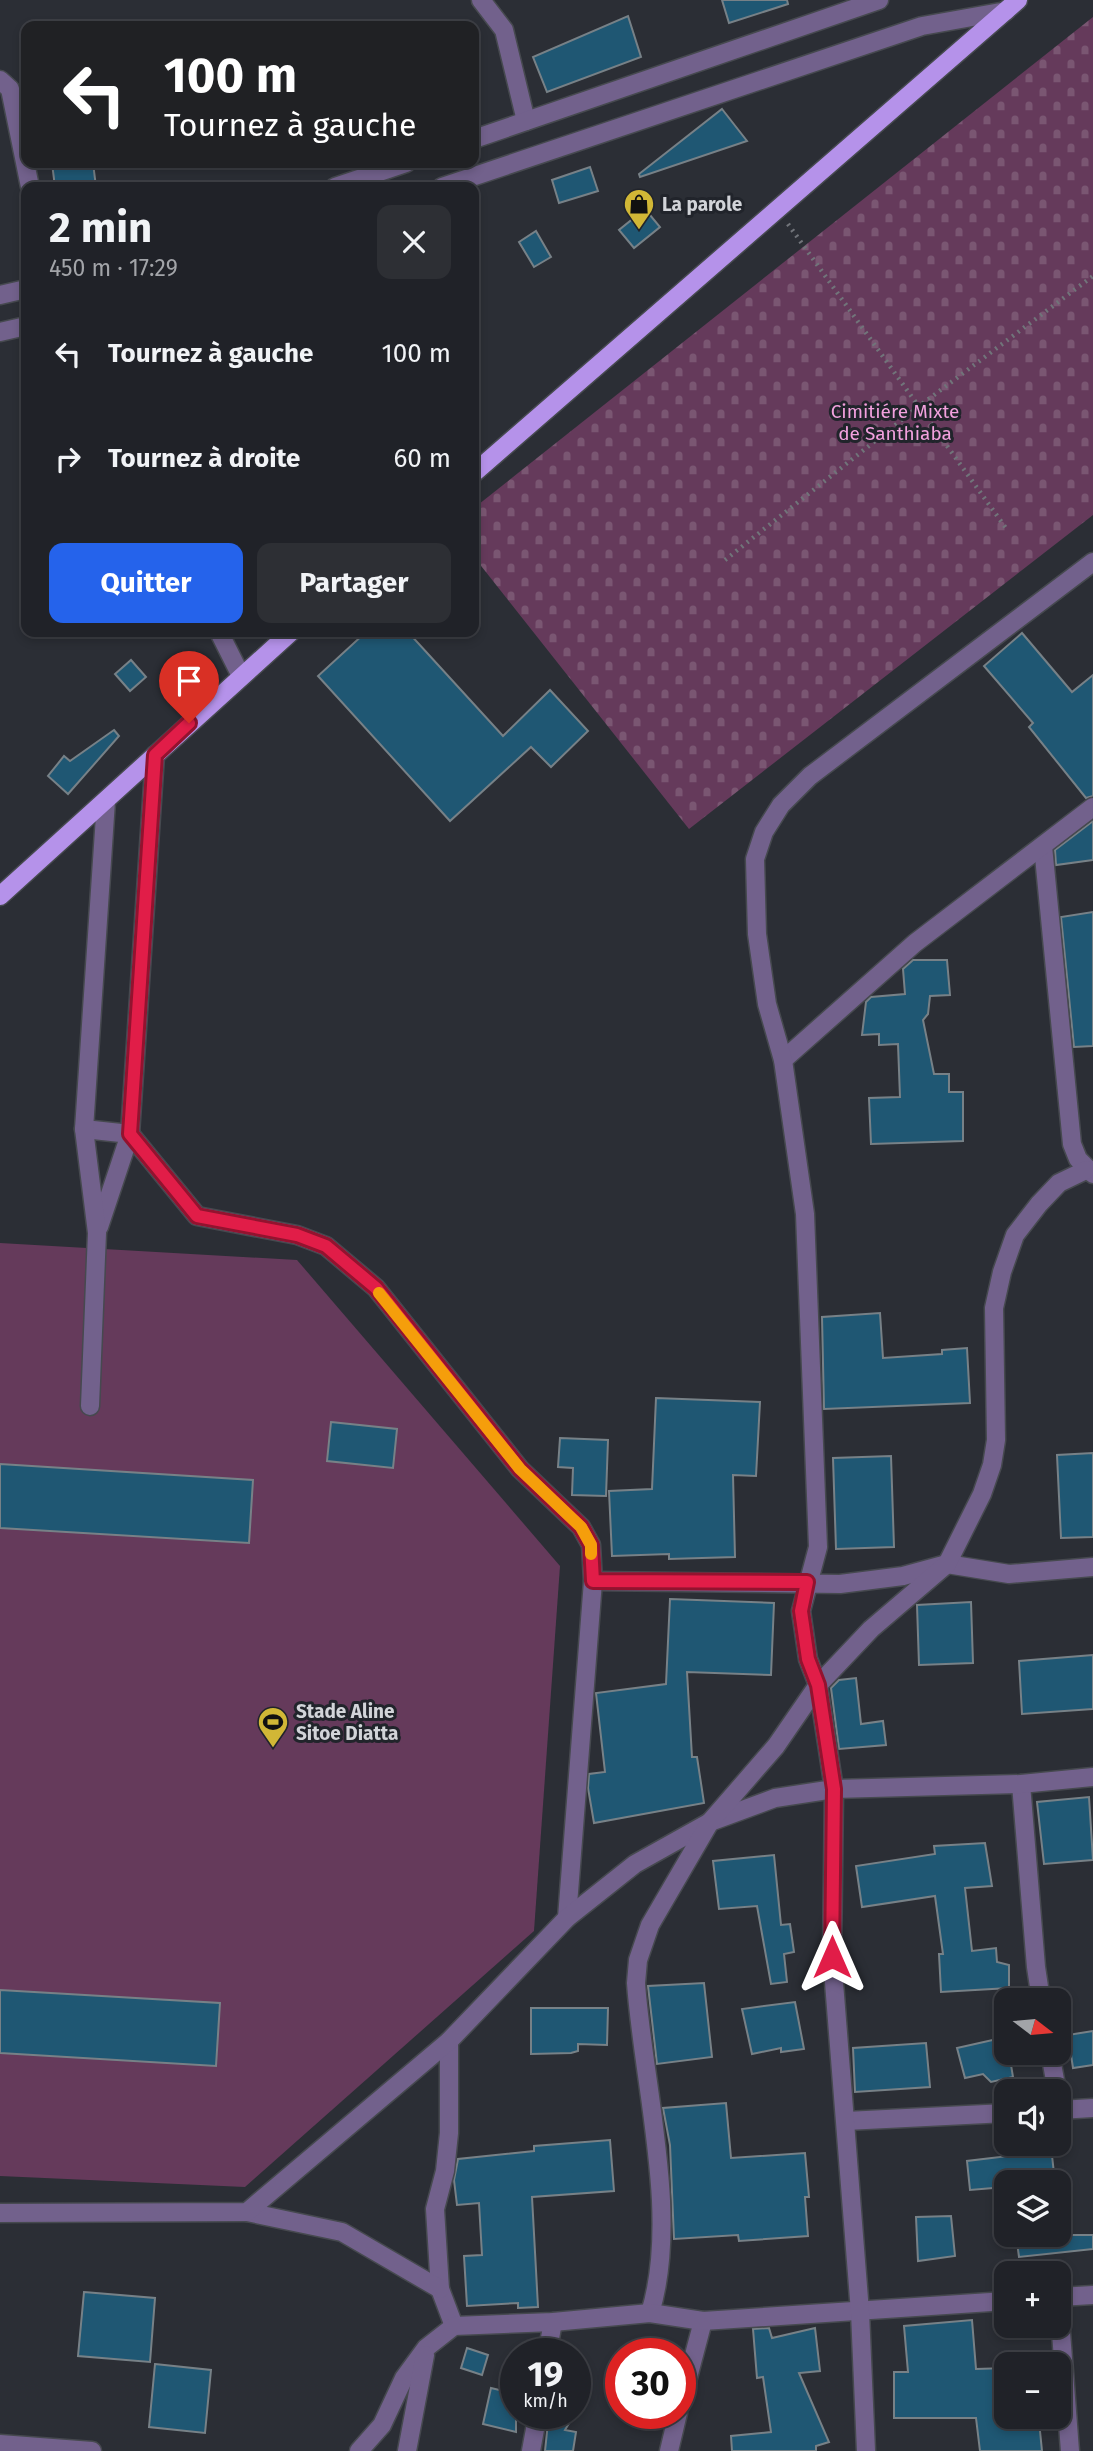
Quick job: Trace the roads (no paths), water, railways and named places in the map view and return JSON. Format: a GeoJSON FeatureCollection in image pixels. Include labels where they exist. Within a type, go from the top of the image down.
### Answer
{"type":"FeatureCollection","features":[{"type":"Feature","properties":{"kind":"main road"},"geometry":{"type":"LineString","coordinates":[[479,469],[1012,6]]}},
{"type":"Feature","properties":{"kind":"main road"},"geometry":{"type":"LineString","coordinates":[[0,896],[285,637]]}},
{"type":"Feature","properties":{"kind":"street"},"geometry":{"type":"LineString","coordinates":[[481,0],[504,30],[526,121]]}},
{"type":"Feature","properties":{"kind":"street"},"geometry":{"type":"LineString","coordinates":[[479,137],[879,0]]}},
{"type":"Feature","properties":{"kind":"street"},"geometry":{"type":"LineString","coordinates":[[457,182],[922,26],[1012,6]]}},
{"type":"Feature","properties":{"kind":"street"},"geometry":{"type":"LineString","coordinates":[[0,80],[10,89],[21,143]]}},
{"type":"Feature","properties":{"kind":"street"},"geometry":{"type":"LineString","coordinates":[[350,182],[391,168]]}},
{"type":"Feature","properties":{"kind":"street"},"geometry":{"type":"LineString","coordinates":[[0,295],[21,290]]}},
{"type":"Feature","properties":{"kind":"street"},"geometry":{"type":"LineString","coordinates":[[0,332],[21,327]]}},
{"type":"Feature","properties":{"kind":"street"},"geometry":{"type":"LineString","coordinates":[[866,2451],[860,2312],[832,1957],[834,1789],[818,1685],[808,1659],[801,1611],[807,1582],[815,1568],[818,1547],[805,1214],[783,1060],[767,1004],[757,934],[755,859],[764,832],[781,805],[810,776],[1093,562]]}},
{"type":"Feature","properties":{"kind":"street"},"geometry":{"type":"LineString","coordinates":[[222,637],[241,676]]}},
{"type":"Feature","properties":{"kind":"street"},"geometry":{"type":"LineString","coordinates":[[97,1233],[130,1134],[155,755]]}},
{"type":"Feature","properties":{"kind":"street"},"geometry":{"type":"LineString","coordinates":[[90,1406],[97,1233],[84,1129],[106,800]]}},
{"type":"Feature","properties":{"kind":"street"},"geometry":{"type":"LineString","coordinates":[[783,1060],[915,943],[1093,807]]}},
{"type":"Feature","properties":{"kind":"street"},"geometry":{"type":"LineString","coordinates":[[649,2313],[660,2280],[660,2209],[640,2035],[638,1960],[650,1925],[710,1822],[776,1746],[818,1685],[871,1629],[947,1564],[982,1494],[992,1465],[996,1440],[995,1308],[1002,1272],[1015,1235],[1059,1183],[1089,1172],[1072,1144],[1043,846]]}},
{"type":"Feature","properties":{"kind":"street"},"geometry":{"type":"LineString","coordinates":[[84,1129],[130,1134],[197,1216],[297,1235],[326,1246],[376,1288],[520,1469],[581,1527],[591,1545],[593,1581],[567,1918]]}},
{"type":"Feature","properties":{"kind":"street"},"geometry":{"type":"LineString","coordinates":[[593,1581],[840,1584],[903,1576],[947,1564],[1009,1574],[1093,1567]]}},
{"type":"Feature","properties":{"kind":"street"},"geometry":{"type":"LineString","coordinates":[[247,2213],[449,2041],[567,1918],[635,1864],[710,1822],[775,1798],[834,1789],[1021,1783],[1093,1777]]}},
{"type":"Feature","properties":{"kind":"street"},"geometry":{"type":"LineString","coordinates":[[1021,1783],[1039,1988]]}},
{"type":"Feature","properties":{"kind":"street"},"geometry":{"type":"LineString","coordinates":[[449,2041],[449,2133],[445,2171],[435,2209],[440,2289],[454,2326]]}},
{"type":"Feature","properties":{"kind":"street"},"geometry":{"type":"LineString","coordinates":[[1071,2108],[1093,2108]]}},
{"type":"Feature","properties":{"kind":"street"},"geometry":{"type":"LineString","coordinates":[[846,2121],[994,2114]]}},
{"type":"Feature","properties":{"kind":"street"},"geometry":{"type":"LineString","coordinates":[[0,2213],[247,2213],[342,2232],[440,2289]]}},
{"type":"Feature","properties":{"kind":"street"},"geometry":{"type":"LineString","coordinates":[[1071,2296],[1093,2295]]}},
{"type":"Feature","properties":{"kind":"street"},"geometry":{"type":"LineString","coordinates":[[359,2451],[383,2425],[404,2378],[426,2348],[454,2326],[552,2322],[649,2313],[703,2321],[994,2302]]}},
{"type":"Feature","properties":{"kind":"street"},"geometry":{"type":"LineString","coordinates":[[696,2347],[703,2321]]}},
{"type":"Feature","properties":{"kind":"street"},"geometry":{"type":"LineString","coordinates":[[550,2338],[552,2322]]}},
{"type":"Feature","properties":{"kind":"street"},"geometry":{"type":"LineString","coordinates":[[1061,2338],[1070,2451]]}},
{"type":"Feature","properties":{"kind":"street"},"geometry":{"type":"LineString","coordinates":[[407,2451],[426,2348]]}},
{"type":"Feature","properties":{"kind":"street"},"geometry":{"type":"LineString","coordinates":[[531,2451],[535,2429]]}},
{"type":"Feature","properties":{"kind":"street"},"geometry":{"type":"LineString","coordinates":[[669,2451],[674,2429]]}},
{"type":"Feature","properties":{"kind":"street"},"geometry":{"type":"LineString","coordinates":[[0,2444],[92,2451]]}},
{"type":"Feature","properties":{"kind":"place","name":"La parole"},"geometry":{"type":"Point","coordinates":[639,231]}},
{"type":"Feature","properties":{"kind":"place","name":"Stade Aline Sitoe Diatta"},"geometry":{"type":"Point","coordinates":[273,1749]}},
{"type":"Feature","properties":{"kind":"park label","name":"Cimitiére Mixte de Santhiaba"},"geometry":{"type":"Point","coordinates":[895,422]}}]}
